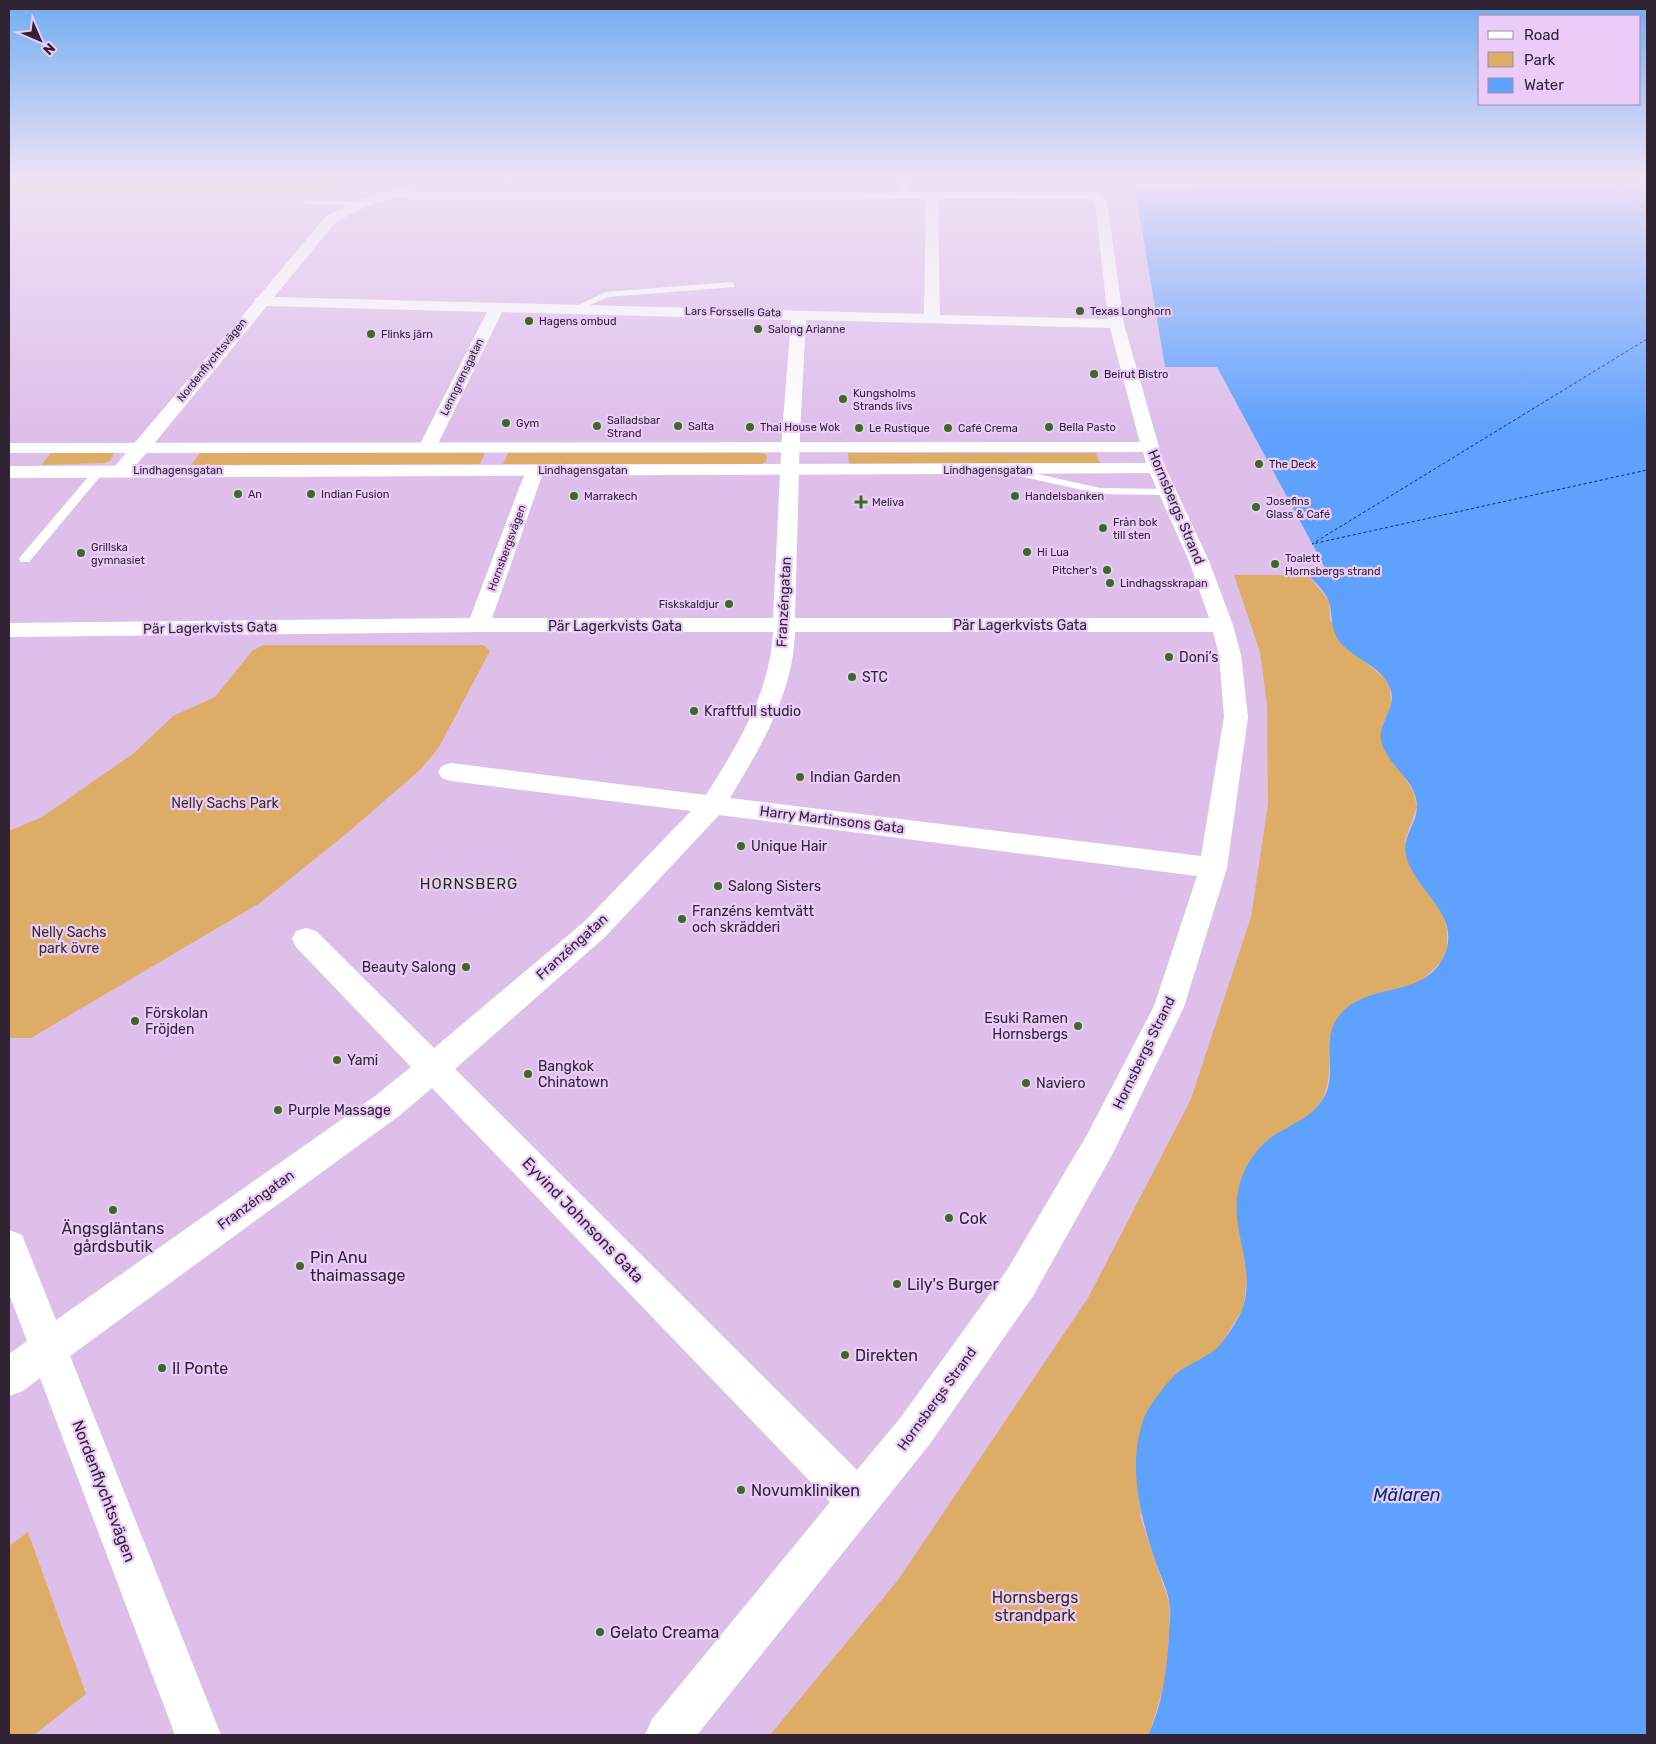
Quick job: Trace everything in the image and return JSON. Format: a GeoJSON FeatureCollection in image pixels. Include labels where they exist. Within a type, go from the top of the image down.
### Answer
{"type":"FeatureCollection","features":[{"type":"Feature","properties":{"kind":"street","name":"Nordenflychtsvägen"},"geometry":{"type":"LineString","coordinates":[[122,470],[293,262]]}},
{"type":"Feature","properties":{"kind":"street"},"geometry":{"type":"LineString","coordinates":[[932,262],[932,317]]}},
{"type":"Feature","properties":{"kind":"street","name":"Hornsbergs Strand"},"geometry":{"type":"LineString","coordinates":[[668,1735],[915,1431],[1020,1283],[1100,1144],[1169,1007],[1213,868],[1236,717],[1230,655],[1222,625],[1199,561],[1157,469],[1150,447],[1116,324],[1108,262]]}},
{"type":"Feature","properties":{"kind":"street","name":"Lars Forssells Gata"},"geometry":{"type":"LineString","coordinates":[[260,301],[932,317],[1116,324]]}},
{"type":"Feature","properties":{"kind":"street","name":"Lenngrensgatan"},"geometry":{"type":"LineString","coordinates":[[427,448],[497,306]]}},
{"type":"Feature","properties":{"kind":"street","name":"Franzéngatan"},"geometry":{"type":"LineString","coordinates":[[9,1377],[387,1106],[435,1068],[595,929],[713,805],[750,744],[775,688],[783,648],[799,314]]}},
{"type":"Feature","properties":{"kind":"street","name":"Lindhagensgatan"},"geometry":{"type":"LineString","coordinates":[[9,448],[1150,447]]}},
{"type":"Feature","properties":{"kind":"street","name":"Lindhagensgatan"},"geometry":{"type":"LineString","coordinates":[[9,472],[99,470],[790,471],[1157,469]]}},
{"type":"Feature","properties":{"kind":"street","name":"Hornsbergsvägen"},"geometry":{"type":"LineString","coordinates":[[479,625],[535,470]]}},
{"type":"Feature","properties":{"kind":"street","name":"Pär Lagerkvists Gata"},"geometry":{"type":"LineString","coordinates":[[9,630],[479,625],[1222,625]]}},
{"type":"Feature","properties":{"kind":"street","name":"Harry Martinsons Gata"},"geometry":{"type":"LineString","coordinates":[[451,772],[1213,868]]}},
{"type":"Feature","properties":{"kind":"street","name":"Eyvind Johnsons Gata"},"geometry":{"type":"LineString","coordinates":[[306,939],[435,1068],[859,1502]]}},
{"type":"Feature","properties":{"kind":"street","name":"Nordenflychtsvägen"},"geometry":{"type":"LineString","coordinates":[[9,1247],[198,1735]]}},
{"type":"Feature","properties":{"kind":"lane"},"geometry":{"type":"LineString","coordinates":[[576,308],[606,295],[731,285]]}},
{"type":"Feature","properties":{"kind":"lane"},"geometry":{"type":"LineString","coordinates":[[25,559],[99,470]]}},
{"type":"Feature","properties":{"kind":"lane"},"geometry":{"type":"LineString","coordinates":[[1006,470],[1100,490],[1167,492]]}},
{"type":"Feature","properties":{"kind":"green space"},"geometry":{"type":"Polygon","coordinates":[[[115,451],[110,461],[104,463],[41,465],[52,452],[115,451]]]}},
{"type":"Feature","properties":{"kind":"green space"},"geometry":{"type":"Polygon","coordinates":[[[200,453],[485,453],[480,464],[191,465],[200,453]]]}},
{"type":"Feature","properties":{"kind":"green space"},"geometry":{"type":"Polygon","coordinates":[[[508,453],[761,453],[767,455],[766,462],[761,464],[503,464],[508,453]]]}},
{"type":"Feature","properties":{"kind":"green space"},"geometry":{"type":"Polygon","coordinates":[[[848,453],[1096,453],[1100,463],[849,464],[848,453]]]}},
{"type":"Feature","properties":{"kind":"green space","name":"Hornsbergs strandpark"},"geometry":{"type":"Polygon","coordinates":[[[1234,575],[1308,575],[1329,601],[1330,620],[1363,660],[1385,679],[1390,688],[1391,707],[1382,725],[1404,777],[1413,791],[1417,807],[1405,840],[1411,869],[1443,914],[1447,930],[1447,946],[1442,961],[1420,982],[1405,987],[1329,1039],[1329,1074],[1325,1094],[1313,1112],[1302,1121],[1238,1221],[1248,1272],[1243,1309],[1217,1350],[1176,1374],[1140,1516],[1170,1605],[1167,1676],[1149,1734],[770,1735],[898,1580],[1088,1298],[1191,1099],[1251,917],[1268,804],[1267,705],[1260,652],[1234,575]]]}},
{"type":"Feature","properties":{"kind":"green space","name":"Nelly Sachs Park"},"geometry":{"type":"Polygon","coordinates":[[[263,645],[483,645],[490,651],[439,747],[421,769],[351,830],[260,903],[31,1038],[9,1038],[9,831],[42,817],[134,753],[173,716],[215,697],[252,651],[263,645]]]}},
{"type":"Feature","properties":{"kind":"green space"},"geometry":{"type":"Polygon","coordinates":[[[28,1532],[86,1694],[34,1735],[9,1735],[9,1546],[28,1532]]]}},
{"type":"Feature","properties":{"kind":"water","name":"Mälaren"},"geometry":{"type":"Polygon","coordinates":[[[1147,262],[1647,262],[1647,1735],[1148,1735],[1157,1711],[1163,1686],[1167,1660],[1170,1610],[1168,1595],[1155,1560],[1140,1508],[1136,1454],[1144,1418],[1168,1382],[1184,1368],[1216,1349],[1230,1332],[1241,1312],[1246,1292],[1247,1277],[1236,1205],[1242,1176],[1249,1162],[1263,1144],[1313,1111],[1324,1097],[1330,1078],[1330,1037],[1338,1017],[1363,998],[1422,980],[1434,971],[1443,958],[1448,943],[1448,930],[1443,917],[1412,871],[1405,851],[1407,837],[1417,806],[1412,788],[1389,757],[1381,740],[1382,727],[1392,701],[1390,688],[1380,673],[1352,653],[1336,636],[1328,598],[1308,575],[1328,573],[1217,367],[1165,367],[1147,262]]]}},
{"type":"Feature","properties":{"kind":"ferry route"},"geometry":{"type":"LineString","coordinates":[[1647,339],[1312,544],[1647,470]]}},
{"type":"Feature","properties":{"kind":"place","name":"Texas Longhorn"},"geometry":{"type":"Point","coordinates":[1080,311]}},
{"type":"Feature","properties":{"kind":"place","name":"Hagens ombud"},"geometry":{"type":"Point","coordinates":[529,321]}},
{"type":"Feature","properties":{"kind":"place","name":"Salong Arianne"},"geometry":{"type":"Point","coordinates":[758,329]}},
{"type":"Feature","properties":{"kind":"place","name":"Flinks järn"},"geometry":{"type":"Point","coordinates":[371,334]}},
{"type":"Feature","properties":{"kind":"place","name":"Beirut Bistro"},"geometry":{"type":"Point","coordinates":[1094,374]}},
{"type":"Feature","properties":{"kind":"place","name":"Kungsholms Strands livs"},"geometry":{"type":"Point","coordinates":[843,399]}},
{"type":"Feature","properties":{"kind":"place","name":"Gym"},"geometry":{"type":"Point","coordinates":[506,423]}},
{"type":"Feature","properties":{"kind":"place","name":"Salladsbar Strand"},"geometry":{"type":"Point","coordinates":[597,426]}},
{"type":"Feature","properties":{"kind":"place","name":"Salta"},"geometry":{"type":"Point","coordinates":[678,426]}},
{"type":"Feature","properties":{"kind":"place","name":"Thai House Wok"},"geometry":{"type":"Point","coordinates":[750,427]}},
{"type":"Feature","properties":{"kind":"place","name":"Bella Pasto"},"geometry":{"type":"Point","coordinates":[1049,427]}},
{"type":"Feature","properties":{"kind":"place","name":"Le Rustique"},"geometry":{"type":"Point","coordinates":[859,428]}},
{"type":"Feature","properties":{"kind":"place","name":"Café Crema"},"geometry":{"type":"Point","coordinates":[948,428]}},
{"type":"Feature","properties":{"kind":"place","name":"The Deck"},"geometry":{"type":"Point","coordinates":[1259,464]}},
{"type":"Feature","properties":{"kind":"place","name":"An"},"geometry":{"type":"Point","coordinates":[238,494]}},
{"type":"Feature","properties":{"kind":"place","name":"Indian Fusion"},"geometry":{"type":"Point","coordinates":[311,494]}},
{"type":"Feature","properties":{"kind":"place","name":"Marrakech"},"geometry":{"type":"Point","coordinates":[574,496]}},
{"type":"Feature","properties":{"kind":"place","name":"Handelsbanken"},"geometry":{"type":"Point","coordinates":[1015,496]}},
{"type":"Feature","properties":{"kind":"place","name":"Meliva"},"geometry":{"type":"Point","coordinates":[861,502]}},
{"type":"Feature","properties":{"kind":"place","name":"Josefins Glass & Café"},"geometry":{"type":"Point","coordinates":[1256,507]}},
{"type":"Feature","properties":{"kind":"place","name":"Från bok till sten"},"geometry":{"type":"Point","coordinates":[1103,528]}},
{"type":"Feature","properties":{"kind":"place","name":"Hi Lua"},"geometry":{"type":"Point","coordinates":[1027,552]}},
{"type":"Feature","properties":{"kind":"place","name":"Grillska gymnasiet"},"geometry":{"type":"Point","coordinates":[81,553]}},
{"type":"Feature","properties":{"kind":"place","name":"Toalett Hornsbergs strand"},"geometry":{"type":"Point","coordinates":[1275,564]}},
{"type":"Feature","properties":{"kind":"place","name":"Pitcher's"},"geometry":{"type":"Point","coordinates":[1107,570]}},
{"type":"Feature","properties":{"kind":"place","name":"Lindhagsskrapan"},"geometry":{"type":"Point","coordinates":[1110,583]}},
{"type":"Feature","properties":{"kind":"place","name":"Fiskskaldjur"},"geometry":{"type":"Point","coordinates":[729,604]}},
{"type":"Feature","properties":{"kind":"place","name":"Doni’s"},"geometry":{"type":"Point","coordinates":[1169,657]}},
{"type":"Feature","properties":{"kind":"place","name":"STC"},"geometry":{"type":"Point","coordinates":[852,677]}},
{"type":"Feature","properties":{"kind":"place","name":"Kraftfull studio"},"geometry":{"type":"Point","coordinates":[694,711]}},
{"type":"Feature","properties":{"kind":"place","name":"Indian Garden"},"geometry":{"type":"Point","coordinates":[800,777]}},
{"type":"Feature","properties":{"kind":"place","name":"Unique Hair"},"geometry":{"type":"Point","coordinates":[741,846]}},
{"type":"Feature","properties":{"kind":"place","name":"Salong Sisters"},"geometry":{"type":"Point","coordinates":[718,886]}},
{"type":"Feature","properties":{"kind":"place","name":"Franzéns kemtvätt och skrädderi"},"geometry":{"type":"Point","coordinates":[682,919]}},
{"type":"Feature","properties":{"kind":"place","name":"Beauty Salong"},"geometry":{"type":"Point","coordinates":[466,967]}},
{"type":"Feature","properties":{"kind":"place","name":"Förskolan Fröjden"},"geometry":{"type":"Point","coordinates":[135,1021]}},
{"type":"Feature","properties":{"kind":"place","name":"Esuki Ramen Hornsbergs"},"geometry":{"type":"Point","coordinates":[1078,1026]}},
{"type":"Feature","properties":{"kind":"place","name":"Yami"},"geometry":{"type":"Point","coordinates":[337,1060]}},
{"type":"Feature","properties":{"kind":"place","name":"Bangkok Chinatown"},"geometry":{"type":"Point","coordinates":[528,1074]}},
{"type":"Feature","properties":{"kind":"place","name":"Naviero"},"geometry":{"type":"Point","coordinates":[1026,1083]}},
{"type":"Feature","properties":{"kind":"place","name":"Purple Massage"},"geometry":{"type":"Point","coordinates":[278,1110]}},
{"type":"Feature","properties":{"kind":"place","name":"Ängsgläntans gårdsbutik"},"geometry":{"type":"Point","coordinates":[113,1210]}},
{"type":"Feature","properties":{"kind":"place","name":"Cok"},"geometry":{"type":"Point","coordinates":[949,1218]}},
{"type":"Feature","properties":{"kind":"place","name":"Pin Anu thaimassage"},"geometry":{"type":"Point","coordinates":[300,1266]}},
{"type":"Feature","properties":{"kind":"place","name":"Lily's Burger"},"geometry":{"type":"Point","coordinates":[897,1284]}},
{"type":"Feature","properties":{"kind":"place","name":"Direkten"},"geometry":{"type":"Point","coordinates":[845,1355]}},
{"type":"Feature","properties":{"kind":"place","name":"Il Ponte"},"geometry":{"type":"Point","coordinates":[162,1368]}},
{"type":"Feature","properties":{"kind":"place","name":"Novumkliniken"},"geometry":{"type":"Point","coordinates":[741,1490]}},
{"type":"Feature","properties":{"kind":"place","name":"Gelato Creama"},"geometry":{"type":"Point","coordinates":[600,1632]}},
{"type":"Feature","properties":{"kind":"district","name":"HORNSBERG"},"geometry":{"type":"Point","coordinates":[469,884]}},
{"type":"Feature","properties":{"kind":"park label","name":"Nelly Sachs park övre"},"geometry":{"type":"Point","coordinates":[69,940]}}]}
